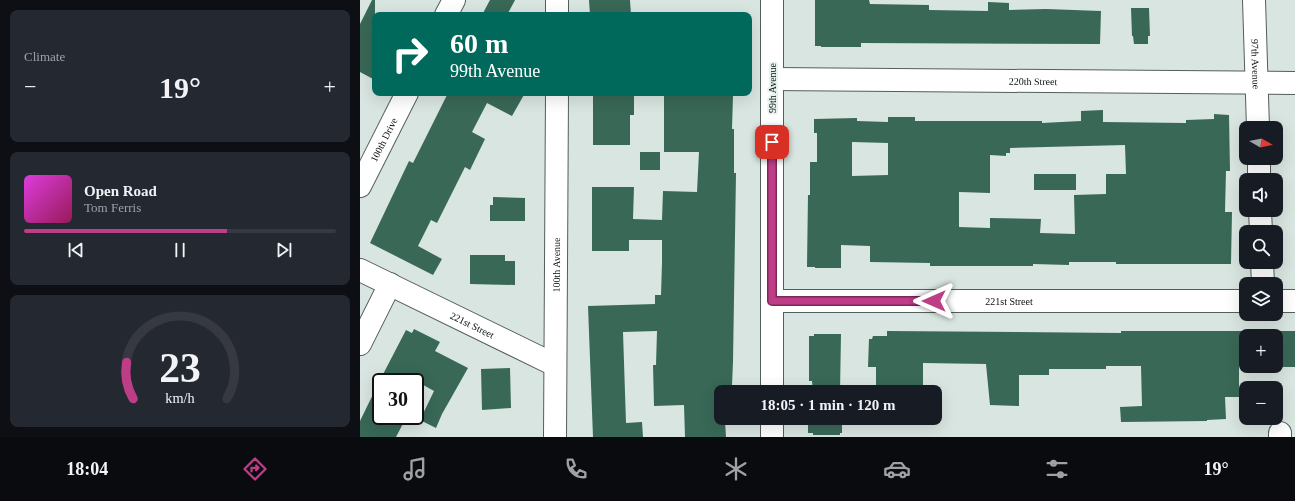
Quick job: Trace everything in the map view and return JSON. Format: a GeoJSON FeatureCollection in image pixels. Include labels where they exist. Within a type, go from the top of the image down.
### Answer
{"type":"FeatureCollection","features":[{"type":"Feature","properties":{"kind":"street"},"geometry":{"type":"LineString","coordinates":[[448,12],[454,0]]}},
{"type":"Feature","properties":{"kind":"street"},"geometry":{"type":"LineString","coordinates":[[557,0],[557,12]]}},
{"type":"Feature","properties":{"kind":"street","name":"99th Avenue"},"geometry":{"type":"LineString","coordinates":[[772,0],[772,385]]}},
{"type":"Feature","properties":{"kind":"street","name":"97th Avenue"},"geometry":{"type":"LineString","coordinates":[[1254,0],[1258,121]]}},
{"type":"Feature","properties":{"kind":"street","name":"220th Street"},"geometry":{"type":"LineString","coordinates":[[772,79],[1295,84]]}},
{"type":"Feature","properties":{"kind":"street","name":"100th Drive"},"geometry":{"type":"LineString","coordinates":[[360,186],[405,96]]}},
{"type":"Feature","properties":{"kind":"street","name":"100th Avenue"},"geometry":{"type":"LineString","coordinates":[[555,437],[557,96]]}},
{"type":"Feature","properties":{"kind":"street"},"geometry":{"type":"LineString","coordinates":[[360,270],[390,284],[360,344]]}},
{"type":"Feature","properties":{"kind":"street","name":"221st Street"},"geometry":{"type":"LineString","coordinates":[[390,284],[555,365]]}},
{"type":"Feature","properties":{"kind":"street","name":"221st Street"},"geometry":{"type":"LineString","coordinates":[[772,301],[1239,301]]}},
{"type":"Feature","properties":{"kind":"street"},"geometry":{"type":"LineString","coordinates":[[1283,301],[1295,301]]}},
{"type":"Feature","properties":{"kind":"street"},"geometry":{"type":"LineString","coordinates":[[772,425],[772,437]]}},
{"type":"Feature","properties":{"kind":"building"},"geometry":{"type":"Polygon","coordinates":[[[372,0],[375,0],[375,12],[372,12],[372,78],[360,72],[360,24],[372,0]]]}},
{"type":"Feature","properties":{"kind":"building"},"geometry":{"type":"Polygon","coordinates":[[[490,0],[515,0],[509,12],[484,12],[490,0]]]}},
{"type":"Feature","properties":{"kind":"building"},"geometry":{"type":"Polygon","coordinates":[[[589,0],[630,0],[631,12],[590,12],[589,0]]]}},
{"type":"Feature","properties":{"kind":"building"},"geometry":{"type":"Polygon","coordinates":[[[815,0],[869,0],[870,4],[929,5],[929,10],[988,11],[988,2],[1009,3],[1009,10],[1046,9],[1101,11],[1100,44],[861,43],[861,47],[821,47],[815,46],[815,0]]]}},
{"type":"Feature","properties":{"kind":"building"},"geometry":{"type":"Polygon","coordinates":[[[1131,8],[1149,8],[1150,36],[1148,36],[1148,44],[1134,44],[1132,36],[1131,8]]]}},
{"type":"Feature","properties":{"kind":"building"},"geometry":{"type":"Polygon","coordinates":[[[446,96],[523,96],[512,116],[487,103],[472,132],[485,139],[470,170],[465,167],[437,223],[431,220],[418,246],[442,259],[433,275],[370,243],[409,161],[413,163],[446,96]]]}},
{"type":"Feature","properties":{"kind":"building"},"geometry":{"type":"Polygon","coordinates":[[[593,96],[634,96],[634,115],[630,115],[630,145],[593,145],[593,96]]]}},
{"type":"Feature","properties":{"kind":"building"},"geometry":{"type":"Polygon","coordinates":[[[664,96],[733,96],[732,129],[734,129],[734,173],[736,173],[732,385],[714,385],[714,425],[725,425],[726,437],[685,437],[684,405],[654,406],[653,365],[656,365],[657,331],[623,332],[626,423],[642,422],[643,437],[593,437],[588,306],[655,304],[655,295],[661,295],[662,240],[629,240],[629,251],[592,251],[592,187],[634,187],[633,219],[662,220],[663,191],[697,192],[699,152],[664,152],[664,96]]]}},
{"type":"Feature","properties":{"kind":"building"},"geometry":{"type":"Polygon","coordinates":[[[1103,110],[1103,122],[1186,123],[1186,120],[1214,119],[1214,114],[1229,115],[1230,171],[1226,171],[1225,212],[1232,212],[1231,264],[1116,264],[1116,262],[1069,262],[1069,265],[1033,264],[1033,266],[930,266],[930,263],[870,262],[870,246],[841,245],[841,268],[807,267],[810,162],[817,162],[817,133],[814,133],[814,119],[857,118],[857,121],[888,122],[888,117],[915,117],[915,121],[1042,121],[1042,123],[1081,121],[1081,111],[1103,110]],[[852,142],[852,176],[888,175],[888,143],[852,142]],[[1125,145],[1010,148],[1010,153],[1006,153],[1006,156],[990,155],[990,193],[959,192],[959,227],[990,228],[990,218],[1041,219],[1040,233],[1075,234],[1074,195],[1106,194],[1106,174],[1126,174],[1125,145]]]}},
{"type":"Feature","properties":{"kind":"building"},"geometry":{"type":"Polygon","coordinates":[[[640,152],[660,152],[660,170],[640,170],[640,152]]]}},
{"type":"Feature","properties":{"kind":"building"},"geometry":{"type":"Polygon","coordinates":[[[1034,174],[1076,174],[1076,190],[1034,190],[1034,174]]]}},
{"type":"Feature","properties":{"kind":"building"},"geometry":{"type":"Polygon","coordinates":[[[493,197],[525,198],[525,221],[490,221],[490,205],[493,205],[493,197]]]}},
{"type":"Feature","properties":{"kind":"building"},"geometry":{"type":"Polygon","coordinates":[[[470,255],[505,255],[505,261],[515,261],[515,285],[470,284],[470,255]]]}},
{"type":"Feature","properties":{"kind":"building"},"geometry":{"type":"Polygon","coordinates":[[[414,329],[440,342],[435,351],[468,368],[442,414],[436,428],[424,422],[424,412],[434,391],[424,385],[424,373],[384,373],[406,330],[412,333],[414,329]]]}},
{"type":"Feature","properties":{"kind":"building"},"geometry":{"type":"Polygon","coordinates":[[[887,331],[1121,333],[1121,331],[1239,331],[1239,397],[1225,397],[1226,419],[1207,421],[1121,422],[1120,407],[1142,406],[1141,366],[1106,366],[1106,369],[1049,369],[1049,375],[1019,375],[1019,406],[990,405],[986,364],[923,363],[923,385],[876,385],[876,367],[868,367],[869,339],[872,339],[873,336],[887,336],[887,331]]]}},
{"type":"Feature","properties":{"kind":"building"},"geometry":{"type":"Polygon","coordinates":[[[1283,331],[1295,331],[1295,367],[1283,367],[1283,331]]]}},
{"type":"Feature","properties":{"kind":"building"},"geometry":{"type":"Polygon","coordinates":[[[814,334],[841,334],[840,385],[812,385],[812,381],[809,381],[809,336],[814,336],[814,334]]]}},
{"type":"Feature","properties":{"kind":"building"},"geometry":{"type":"Polygon","coordinates":[[[510,368],[511,408],[482,410],[481,369],[510,368]]]}},
{"type":"Feature","properties":{"kind":"building"},"geometry":{"type":"Polygon","coordinates":[[[372,396],[372,425],[402,425],[396,437],[360,437],[360,421],[372,396]]]}},
{"type":"Feature","properties":{"kind":"building"},"geometry":{"type":"Polygon","coordinates":[[[808,425],[842,425],[842,433],[840,433],[840,435],[813,435],[813,433],[808,433],[808,425]]]}},
{"type":"Feature","properties":{"kind":"route"},"geometry":{"type":"LineString","coordinates":[[772,142],[772,301],[934,301]]}}]}
